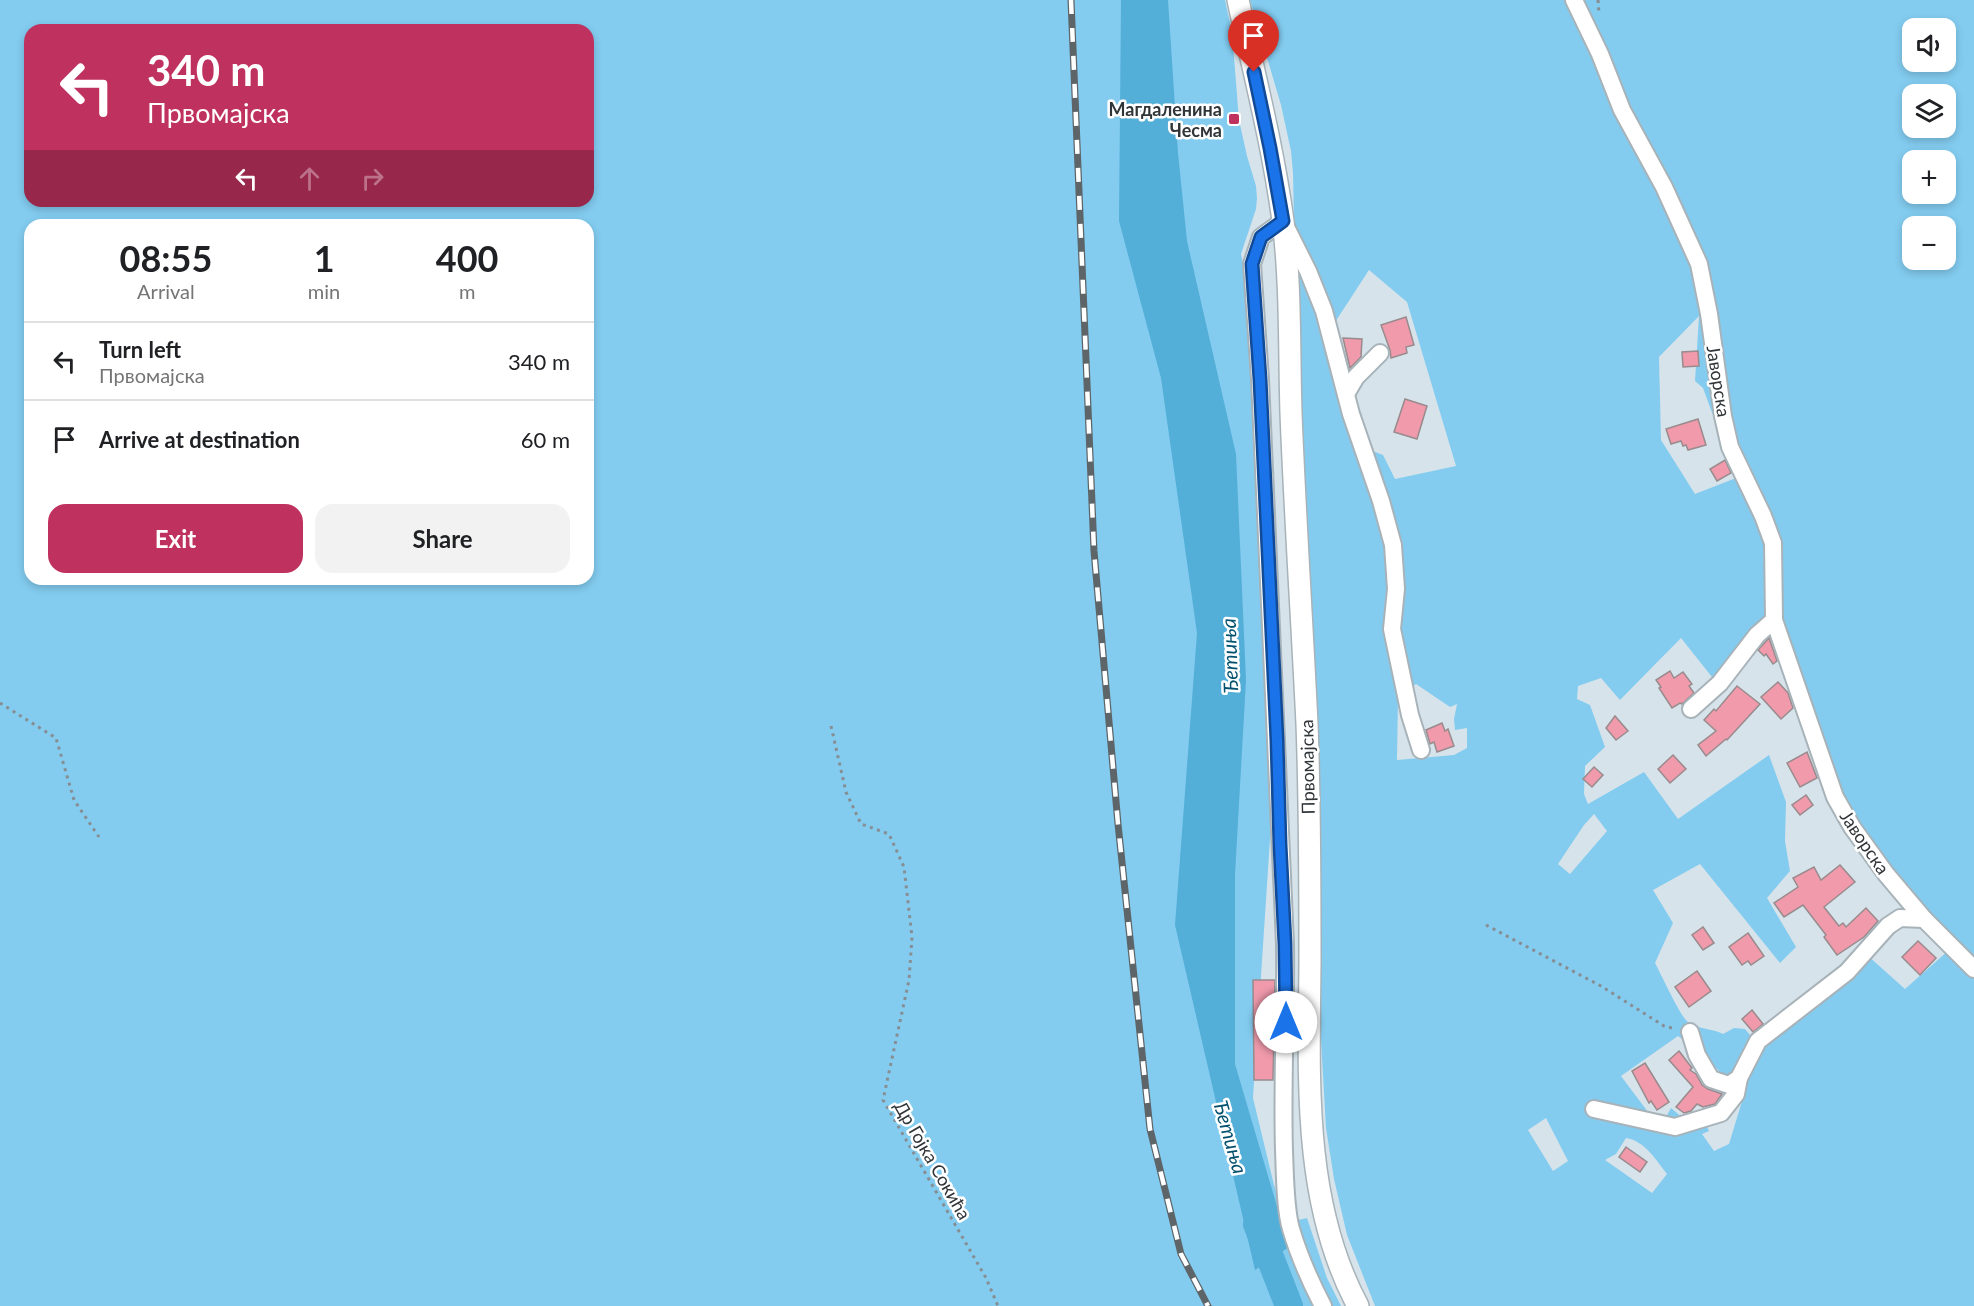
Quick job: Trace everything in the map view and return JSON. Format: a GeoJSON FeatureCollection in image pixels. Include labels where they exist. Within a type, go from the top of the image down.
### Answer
{"type":"FeatureCollection","features":[{"type":"Feature","properties":{"kind":"main road","name":"Првомајска"},"geometry":{"type":"LineString","coordinates":[[1238,0],[1270,148],[1283,221],[1306,724],[1311,1109],[1316,1164],[1325,1218],[1340,1267],[1358,1306]]}},
{"type":"Feature","properties":{"kind":"street","name":"Јаворска"},"geometry":{"type":"LineString","coordinates":[[1574,0],[1600,54],[1622,110],[1680,219],[1699,264],[1731,447],[1773,543],[1774,620],[1835,797],[1879,865],[1924,919],[1974,969]]}},
{"type":"Feature","properties":{"kind":"street","name":"Првомајска"},"geometry":{"type":"LineString","coordinates":[[1283,221],[1308,271],[1324,311],[1346,394],[1393,545],[1396,589],[1392,629],[1410,716],[1421,750]]}},
{"type":"Feature","properties":{"kind":"street"},"geometry":{"type":"LineString","coordinates":[[1283,221],[1261,237],[1252,264],[1261,403],[1285,944],[1286,1022],[1282,1099],[1290,1227],[1305,1271],[1323,1306]]}},
{"type":"Feature","properties":{"kind":"street"},"geometry":{"type":"LineString","coordinates":[[1346,394],[1356,377],[1380,353]]}},
{"type":"Feature","properties":{"kind":"street"},"geometry":{"type":"LineString","coordinates":[[1691,709],[1720,683],[1756,635],[1774,620]]}},
{"type":"Feature","properties":{"kind":"street"},"geometry":{"type":"LineString","coordinates":[[1594,1109],[1675,1127],[1721,1113],[1736,1094],[1739,1078],[1758,1041],[1846,972],[1888,926],[1900,918],[1924,919]]}},
{"type":"Feature","properties":{"kind":"street"},"geometry":{"type":"LineString","coordinates":[[1690,1032],[1697,1055],[1711,1079],[1729,1085],[1739,1078]]}},
{"type":"Feature","properties":{"kind":"path"},"geometry":{"type":"LineString","coordinates":[[0,703],[56,738],[74,800],[99,837]]}},
{"type":"Feature","properties":{"kind":"path","name":"Др Гојка Сокића"},"geometry":{"type":"LineString","coordinates":[[831,726],[846,792],[861,824],[889,834],[904,867],[912,937],[909,980],[883,1100],[986,1278],[998,1306]]}},
{"type":"Feature","properties":{"kind":"path"},"geometry":{"type":"LineString","coordinates":[[1486,925],[1601,986],[1664,1026],[1690,1032]]}},
{"type":"Feature","properties":{"kind":"shaded area"},"geometry":{"type":"Polygon","coordinates":[[[0,0],[1225,0],[1232,32],[1239,120],[1257,198],[1256,209],[1241,254],[1248,289],[1258,457],[1271,824],[1253,1098],[1284,1216],[1294,1221],[1307,1218],[1327,1278],[1341,1306],[0,1306],[0,0]]]}},
{"type":"Feature","properties":{"kind":"shaded area"},"geometry":{"type":"Polygon","coordinates":[[[1250,0],[1974,0],[1974,972],[1853,820],[1769,610],[1754,636],[1754,652],[1727,681],[1712,677],[1681,638],[1620,700],[1601,678],[1578,686],[1577,699],[1590,705],[1605,747],[1585,766],[1584,794],[1588,804],[1644,772],[1678,819],[1769,755],[1786,802],[1785,841],[1790,871],[1767,898],[1796,947],[1780,963],[1700,864],[1653,890],[1673,923],[1655,963],[1688,1022],[1723,1034],[1734,1028],[1745,1029],[1750,1035],[1751,1042],[1867,955],[1905,989],[1948,951],[1974,977],[1974,1306],[1375,1306],[1347,1235],[1334,1179],[1326,1128],[1319,1004],[1320,770],[1291,151],[1281,105],[1250,0]],[[1369,270],[1326,336],[1367,449],[1383,455],[1395,479],[1456,466],[1407,302],[1369,270]],[[1699,316],[1659,357],[1661,440],[1695,494],[1736,478],[1703,388],[1695,381],[1699,316]],[[1416,684],[1398,698],[1397,760],[1454,755],[1467,748],[1467,728],[1455,730],[1454,719],[1457,704],[1450,707],[1416,684]],[[1594,814],[1558,864],[1570,874],[1607,831],[1594,814]],[[1678,1036],[1621,1076],[1660,1128],[1671,1108],[1684,1119],[1701,1113],[1709,1131],[1702,1134],[1714,1151],[1729,1144],[1750,1075],[1728,1080],[1701,1053],[1678,1036]],[[1546,1118],[1528,1130],[1553,1171],[1568,1161],[1546,1118]],[[1626,1138],[1616,1154],[1605,1160],[1652,1193],[1667,1174],[1644,1147],[1633,1140],[1626,1138]]]}},
{"type":"Feature","properties":{"kind":"water"},"geometry":{"type":"Polygon","coordinates":[[[1121,0],[1168,0],[1178,153],[1187,241],[1236,454],[1246,680],[1235,875],[1235,1064],[1289,1247],[1255,1270],[1175,925],[1197,633],[1161,378],[1119,221],[1121,0]]]}},
{"type":"Feature","properties":{"kind":"building"},"geometry":{"type":"Polygon","coordinates":[[[1406,317],[1414,345],[1406,347],[1407,353],[1391,358],[1381,325],[1406,317]]]}},
{"type":"Feature","properties":{"kind":"building"},"geometry":{"type":"Polygon","coordinates":[[[1343,338],[1362,339],[1361,357],[1350,368],[1343,338]]]}},
{"type":"Feature","properties":{"kind":"building"},"geometry":{"type":"Polygon","coordinates":[[[1698,351],[1699,366],[1683,367],[1682,352],[1698,351]]]}},
{"type":"Feature","properties":{"kind":"building"},"geometry":{"type":"Polygon","coordinates":[[[1405,399],[1427,406],[1417,439],[1394,432],[1405,399]]]}},
{"type":"Feature","properties":{"kind":"building"},"geometry":{"type":"Polygon","coordinates":[[[1698,419],[1706,445],[1688,450],[1681,441],[1671,444],[1666,429],[1698,419]]]}},
{"type":"Feature","properties":{"kind":"building"},"geometry":{"type":"Polygon","coordinates":[[[1725,460],[1731,473],[1717,481],[1710,469],[1725,460]]]}},
{"type":"Feature","properties":{"kind":"building"},"geometry":{"type":"Polygon","coordinates":[[[1769,638],[1777,661],[1773,664],[1766,654],[1764,656],[1758,650],[1769,638]]]}},
{"type":"Feature","properties":{"kind":"building"},"geometry":{"type":"Polygon","coordinates":[[[1670,671],[1674,678],[1683,672],[1692,684],[1689,686],[1694,693],[1682,704],[1672,708],[1656,680],[1670,671]]]}},
{"type":"Feature","properties":{"kind":"building"},"geometry":{"type":"Polygon","coordinates":[[[1778,682],[1788,693],[1793,708],[1781,719],[1761,697],[1778,682]]]}},
{"type":"Feature","properties":{"kind":"building"},"geometry":{"type":"Polygon","coordinates":[[[1737,686],[1760,704],[1727,740],[1706,756],[1698,745],[1716,731],[1704,720],[1714,709],[1716,711],[1737,686]]]}},
{"type":"Feature","properties":{"kind":"building"},"geometry":{"type":"Polygon","coordinates":[[[1615,716],[1628,731],[1616,740],[1606,728],[1615,716]]]}},
{"type":"Feature","properties":{"kind":"building"},"geometry":{"type":"Polygon","coordinates":[[[1442,723],[1445,731],[1448,729],[1454,746],[1437,752],[1434,742],[1430,744],[1426,730],[1442,723]]]}},
{"type":"Feature","properties":{"kind":"building"},"geometry":{"type":"Polygon","coordinates":[[[1807,752],[1817,778],[1800,787],[1787,763],[1807,752]]]}},
{"type":"Feature","properties":{"kind":"building"},"geometry":{"type":"Polygon","coordinates":[[[1673,755],[1686,769],[1670,783],[1658,769],[1673,755]]]}},
{"type":"Feature","properties":{"kind":"building"},"geometry":{"type":"Polygon","coordinates":[[[1594,767],[1603,775],[1592,787],[1583,779],[1594,767]]]}},
{"type":"Feature","properties":{"kind":"building"},"geometry":{"type":"Polygon","coordinates":[[[1806,795],[1813,805],[1800,815],[1792,805],[1806,795]]]}},
{"type":"Feature","properties":{"kind":"building"},"geometry":{"type":"Polygon","coordinates":[[[1840,865],[1855,882],[1824,907],[1839,926],[1843,923],[1846,927],[1866,908],[1878,921],[1864,937],[1837,955],[1824,937],[1826,935],[1803,905],[1784,917],[1774,903],[1798,887],[1793,878],[1814,867],[1821,880],[1840,865]]]}},
{"type":"Feature","properties":{"kind":"building"},"geometry":{"type":"Polygon","coordinates":[[[1703,927],[1714,943],[1703,950],[1692,935],[1703,927]]]}},
{"type":"Feature","properties":{"kind":"building"},"geometry":{"type":"Polygon","coordinates":[[[1748,933],[1764,956],[1751,965],[1748,961],[1742,965],[1729,947],[1748,933]]]}},
{"type":"Feature","properties":{"kind":"building"},"geometry":{"type":"Polygon","coordinates":[[[1918,941],[1936,958],[1920,975],[1902,957],[1918,941]]]}},
{"type":"Feature","properties":{"kind":"building"},"geometry":{"type":"Polygon","coordinates":[[[1697,971],[1711,991],[1689,1007],[1675,987],[1697,971]]]}},
{"type":"Feature","properties":{"kind":"building"},"geometry":{"type":"Polygon","coordinates":[[[1253,980],[1275,980],[1273,1080],[1254,1080],[1253,980]]]}},
{"type":"Feature","properties":{"kind":"building"},"geometry":{"type":"Polygon","coordinates":[[[1752,1010],[1763,1024],[1753,1032],[1742,1019],[1752,1010]]]}},
{"type":"Feature","properties":{"kind":"building"},"geometry":{"type":"Polygon","coordinates":[[[1679,1051],[1702,1085],[1722,1094],[1715,1104],[1703,1107],[1697,1104],[1691,1111],[1684,1113],[1676,1107],[1693,1087],[1669,1060],[1679,1051]]]}},
{"type":"Feature","properties":{"kind":"building"},"geometry":{"type":"Polygon","coordinates":[[[1645,1063],[1669,1102],[1657,1110],[1651,1101],[1649,1103],[1632,1071],[1645,1063]]]}},
{"type":"Feature","properties":{"kind":"building"},"geometry":{"type":"Polygon","coordinates":[[[1626,1147],[1647,1162],[1640,1172],[1619,1157],[1626,1147]]]}},
{"type":"Feature","properties":{"kind":"waterway","name":"Ђетиња"},"geometry":{"type":"LineString","coordinates":[[1257,1224],[1289,1306]]}},
{"type":"Feature","properties":{"kind":"railway"},"geometry":{"type":"LineString","coordinates":[[1071,0],[1094,551],[1118,824],[1150,1129],[1181,1254],[1208,1306]]}},
{"type":"Feature","properties":{"kind":"place","name":"Магдаленина Чесма"},"geometry":{"type":"Point","coordinates":[1234,119]}},
{"type":"Feature","properties":{"kind":"route"},"geometry":{"type":"LineString","coordinates":[[1254,72],[1283,221],[1261,237],[1252,264],[1260,379],[1277,740],[1286,1022]]}}]}
